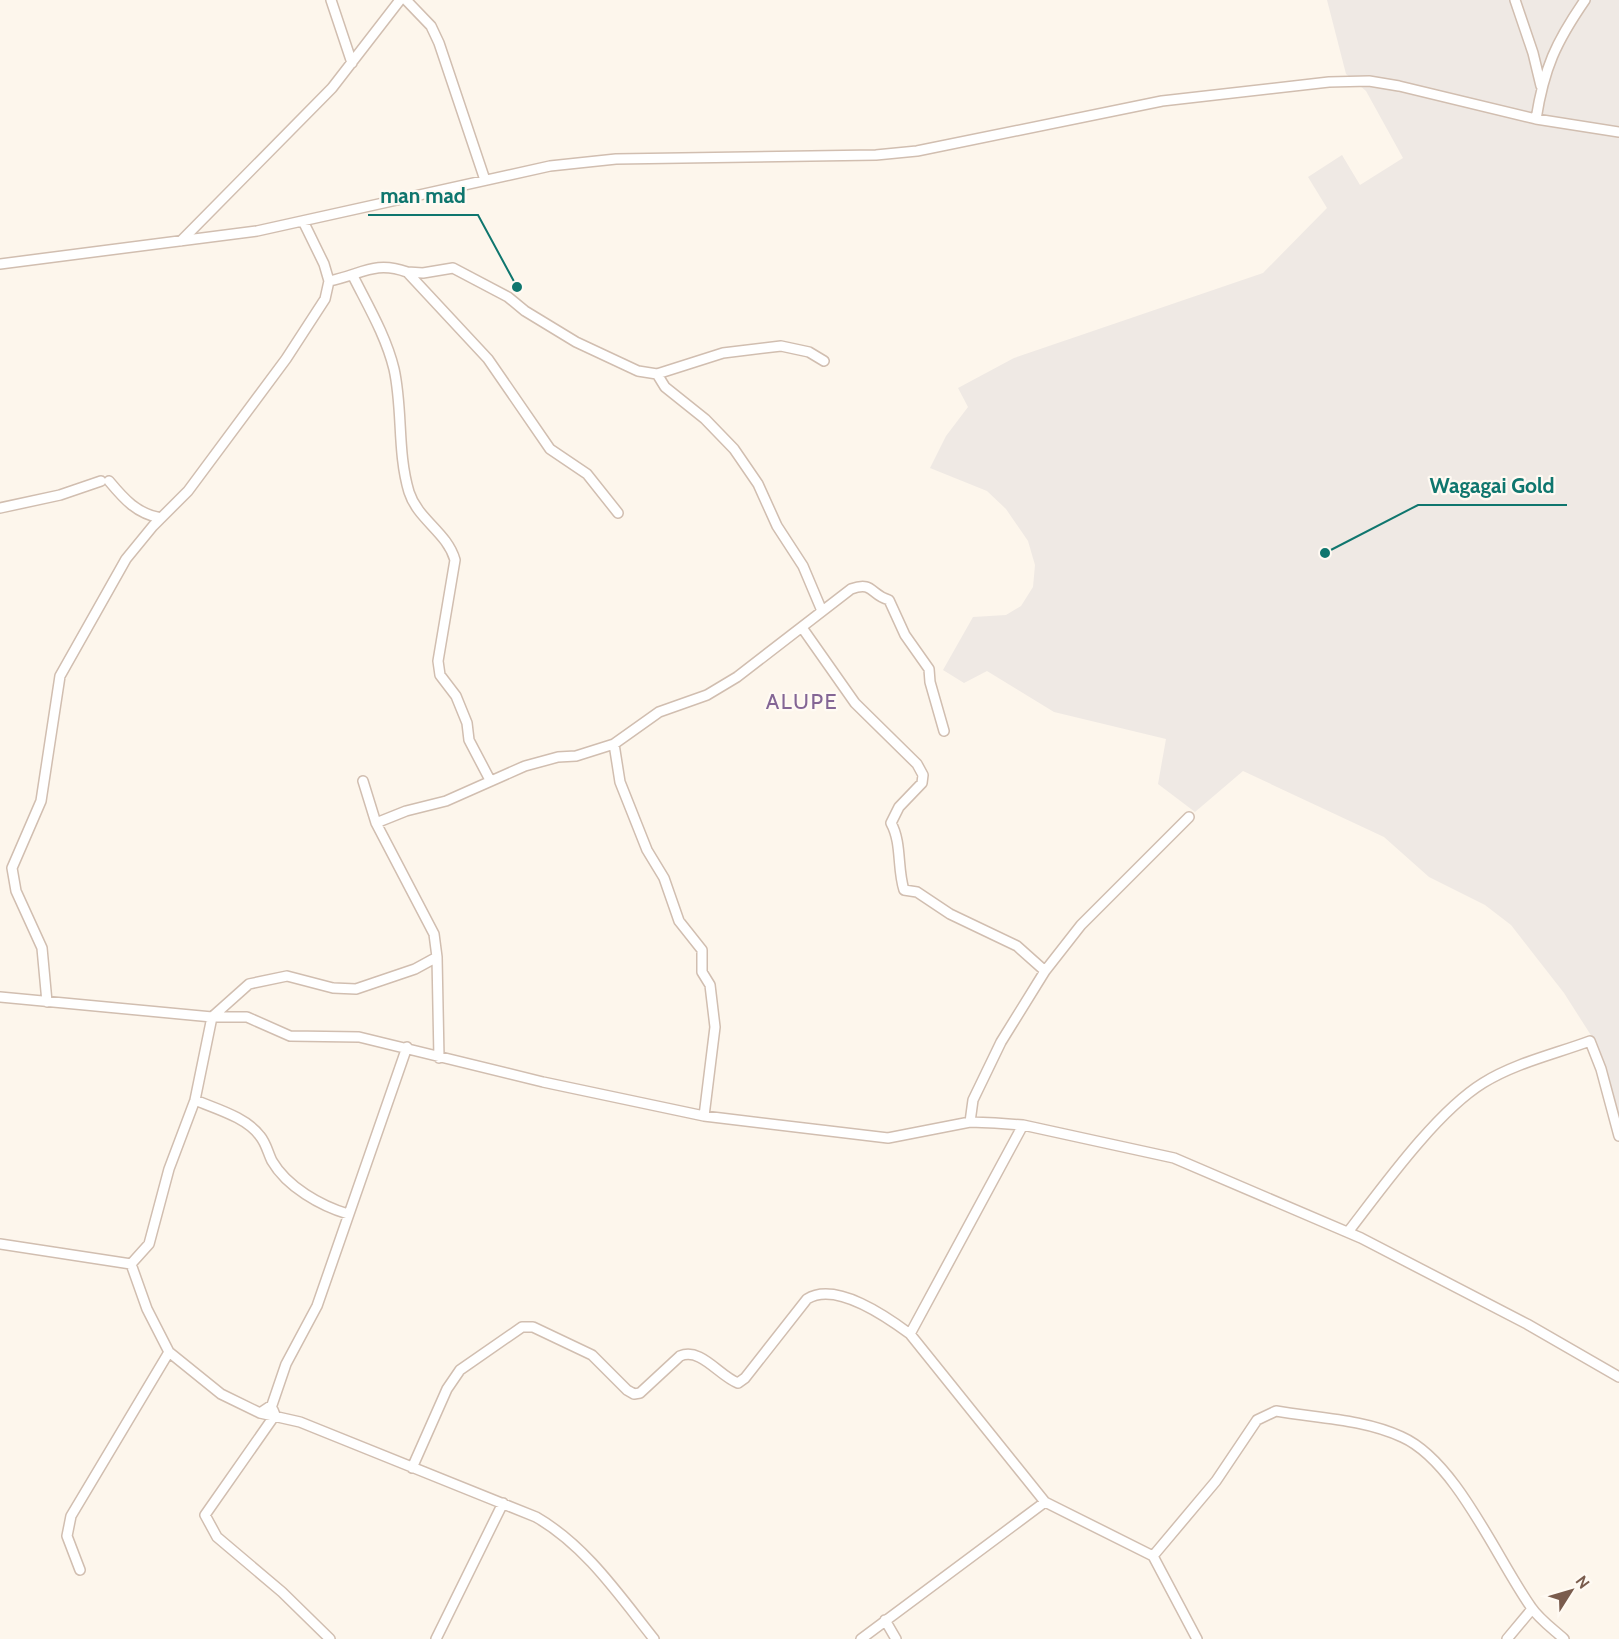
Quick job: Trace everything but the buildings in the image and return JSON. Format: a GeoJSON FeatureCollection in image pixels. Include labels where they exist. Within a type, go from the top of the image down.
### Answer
{"type":"FeatureCollection","features":[{"type":"Feature","properties":{"kind":"street"},"geometry":{"type":"LineString","coordinates":[[331,0],[352,63]]}},
{"type":"Feature","properties":{"kind":"street"},"geometry":{"type":"LineString","coordinates":[[181,242],[313,109],[400,0]]}},
{"type":"Feature","properties":{"kind":"street"},"geometry":{"type":"LineString","coordinates":[[406,0],[431,26],[439,43],[486,180]]}},
{"type":"Feature","properties":{"kind":"street"},"geometry":{"type":"LineString","coordinates":[[1515,0],[1533,53],[1541,86]]}},
{"type":"Feature","properties":{"kind":"street"},"geometry":{"type":"LineString","coordinates":[[1536,119],[1541,86],[1553,51],[1585,0]]}},
{"type":"Feature","properties":{"kind":"street"},"geometry":{"type":"LineString","coordinates":[[0,264],[219,238],[550,166],[616,159],[876,155],[917,151],[1162,101],[1329,82],[1369,81],[1399,86],[1536,119],[1619,131]]}},
{"type":"Feature","properties":{"kind":"street"},"geometry":{"type":"LineString","coordinates":[[47,1002],[42,948],[16,891],[12,868],[41,801],[60,676],[126,559],[188,491],[286,359],[325,299],[329,281],[324,264],[303,221]]}},
{"type":"Feature","properties":{"kind":"street"},"geometry":{"type":"LineString","coordinates":[[329,281],[353,276],[375,266],[390,266],[407,272],[423,273],[453,268],[507,297],[525,311],[613,361],[638,371],[657,374],[723,353],[781,346],[809,352],[824,361]]}},
{"type":"Feature","properties":{"kind":"street"},"geometry":{"type":"LineString","coordinates":[[407,272],[488,359],[550,450],[587,474],[618,513]]}},
{"type":"Feature","properties":{"kind":"street"},"geometry":{"type":"LineString","coordinates":[[353,276],[379,327],[394,370],[402,464],[409,494],[418,513],[451,548],[454,560],[438,661],[440,675],[456,696],[467,723],[469,740],[490,780]]}},
{"type":"Feature","properties":{"kind":"street"},"geometry":{"type":"LineString","coordinates":[[657,374],[665,387],[705,419],[734,449],[758,484],[777,526],[803,566],[822,611]]}},
{"type":"Feature","properties":{"kind":"street"},"geometry":{"type":"LineString","coordinates":[[0,508],[60,495],[105,481],[128,503],[145,515],[161,518]]}},
{"type":"Feature","properties":{"kind":"street"},"geometry":{"type":"LineString","coordinates":[[145,515],[148,533]]}},
{"type":"Feature","properties":{"kind":"street"},"geometry":{"type":"LineString","coordinates":[[376,823],[406,811],[446,801],[525,766],[558,757],[576,756],[614,744],[659,712],[707,695],[737,677],[766,653],[803,629],[851,589],[863,585],[870,587],[881,598],[889,600],[905,635],[929,669],[930,682],[944,731]]}},
{"type":"Feature","properties":{"kind":"street"},"geometry":{"type":"LineString","coordinates":[[803,629],[855,703],[917,764],[923,775],[922,783],[899,807],[891,823],[897,833],[900,878],[904,890],[917,892],[950,914],[1017,946],[1045,971]]}},
{"type":"Feature","properties":{"kind":"street"},"geometry":{"type":"LineString","coordinates":[[614,744],[620,782],[647,850],[664,878],[679,921],[702,950],[702,972],[710,985],[715,1027],[704,1116]]}},
{"type":"Feature","properties":{"kind":"street"},"geometry":{"type":"LineString","coordinates":[[363,781],[376,823],[434,934],[437,957],[439,1058]]}},
{"type":"Feature","properties":{"kind":"street"},"geometry":{"type":"LineString","coordinates":[[970,1122],[973,1100],[1001,1042],[1045,971],[1081,925],[1189,818]]}},
{"type":"Feature","properties":{"kind":"street"},"geometry":{"type":"LineString","coordinates":[[131,1264],[149,1244],[169,1169],[195,1100],[212,1017],[249,984],[287,976],[333,988],[356,989],[415,969],[437,957]]}},
{"type":"Feature","properties":{"kind":"street"},"geometry":{"type":"LineString","coordinates":[[0,997],[212,1017],[247,1017],[290,1036],[359,1037],[407,1047],[439,1058],[704,1116],[888,1138],[970,1122],[1023,1125],[1174,1158],[1348,1232],[1527,1324],[1619,1377]]}},
{"type":"Feature","properties":{"kind":"street"},"geometry":{"type":"LineString","coordinates":[[1348,1232],[1436,1124],[1460,1100],[1483,1083],[1505,1072],[1590,1041],[1601,1069],[1619,1136]]}},
{"type":"Feature","properties":{"kind":"street"},"geometry":{"type":"LineString","coordinates":[[330,1639],[282,1592],[217,1537],[205,1515],[274,1415],[272,1405],[286,1364],[317,1306],[407,1047]]}},
{"type":"Feature","properties":{"kind":"street"},"geometry":{"type":"LineString","coordinates":[[195,1100],[250,1126],[261,1136],[273,1162],[282,1174],[321,1204],[348,1214]]}},
{"type":"Feature","properties":{"kind":"street"},"geometry":{"type":"LineString","coordinates":[[910,1334],[1023,1125]]}},
{"type":"Feature","properties":{"kind":"street"},"geometry":{"type":"LineString","coordinates":[[0,1244],[82,1259],[131,1264]]}},
{"type":"Feature","properties":{"kind":"street"},"geometry":{"type":"LineString","coordinates":[[131,1264],[147,1309],[169,1352],[221,1394],[260,1413],[300,1422],[503,1503],[551,1526],[591,1561],[654,1639]]}},
{"type":"Feature","properties":{"kind":"street"},"geometry":{"type":"LineString","coordinates":[[412,1468],[447,1389],[460,1370],[522,1327],[533,1327],[592,1355],[627,1390],[634,1394],[640,1393],[688,1353],[696,1355],[730,1380],[738,1383],[745,1378],[807,1299],[815,1294],[827,1293],[858,1302],[886,1316],[910,1334],[1045,1502],[1153,1556],[1197,1639]]}},
{"type":"Feature","properties":{"kind":"street"},"geometry":{"type":"LineString","coordinates":[[80,1570],[67,1536],[71,1516],[169,1352]]}},
{"type":"Feature","properties":{"kind":"street"},"geometry":{"type":"LineString","coordinates":[[260,1413],[272,1405]]}},
{"type":"Feature","properties":{"kind":"street"},"geometry":{"type":"LineString","coordinates":[[1153,1556],[1216,1481],[1257,1420],[1276,1411],[1379,1428],[1403,1437],[1425,1452],[1456,1489],[1532,1609],[1564,1639]]}},
{"type":"Feature","properties":{"kind":"street"},"geometry":{"type":"LineString","coordinates":[[861,1639],[1045,1502]]}},
{"type":"Feature","properties":{"kind":"street"},"geometry":{"type":"LineString","coordinates":[[436,1639],[503,1503]]}},
{"type":"Feature","properties":{"kind":"street"},"geometry":{"type":"LineString","coordinates":[[1507,1639],[1532,1609]]}},
{"type":"Feature","properties":{"kind":"street"},"geometry":{"type":"LineString","coordinates":[[885,1620],[896,1639]]}},
{"type":"Feature","properties":{"kind":"shaded area"},"geometry":{"type":"Polygon","coordinates":[[[1327,0],[1619,0],[1619,1115],[1594,1040],[1564,993],[1511,925],[1485,905],[1429,877],[1384,837],[1243,771],[1195,812],[1158,784],[1166,739],[1054,712],[987,671],[964,683],[943,670],[973,617],[1006,615],[1021,606],[1033,587],[1035,565],[1028,541],[1006,509],[987,491],[930,468],[946,436],[968,407],[958,388],[1014,358],[1263,273],[1327,208],[1308,177],[1342,155],[1360,185],[1403,158],[1366,91],[1346,74],[1327,0]]]}},
{"type":"Feature","properties":{"kind":"place","name":"man mad"},"geometry":{"type":"Point","coordinates":[517,287]}},
{"type":"Feature","properties":{"kind":"place","name":"Wagagai Gold"},"geometry":{"type":"Point","coordinates":[1325,553]}},
{"type":"Feature","properties":{"kind":"district","name":"ALUPE"},"geometry":{"type":"Point","coordinates":[802,701]}}]}
